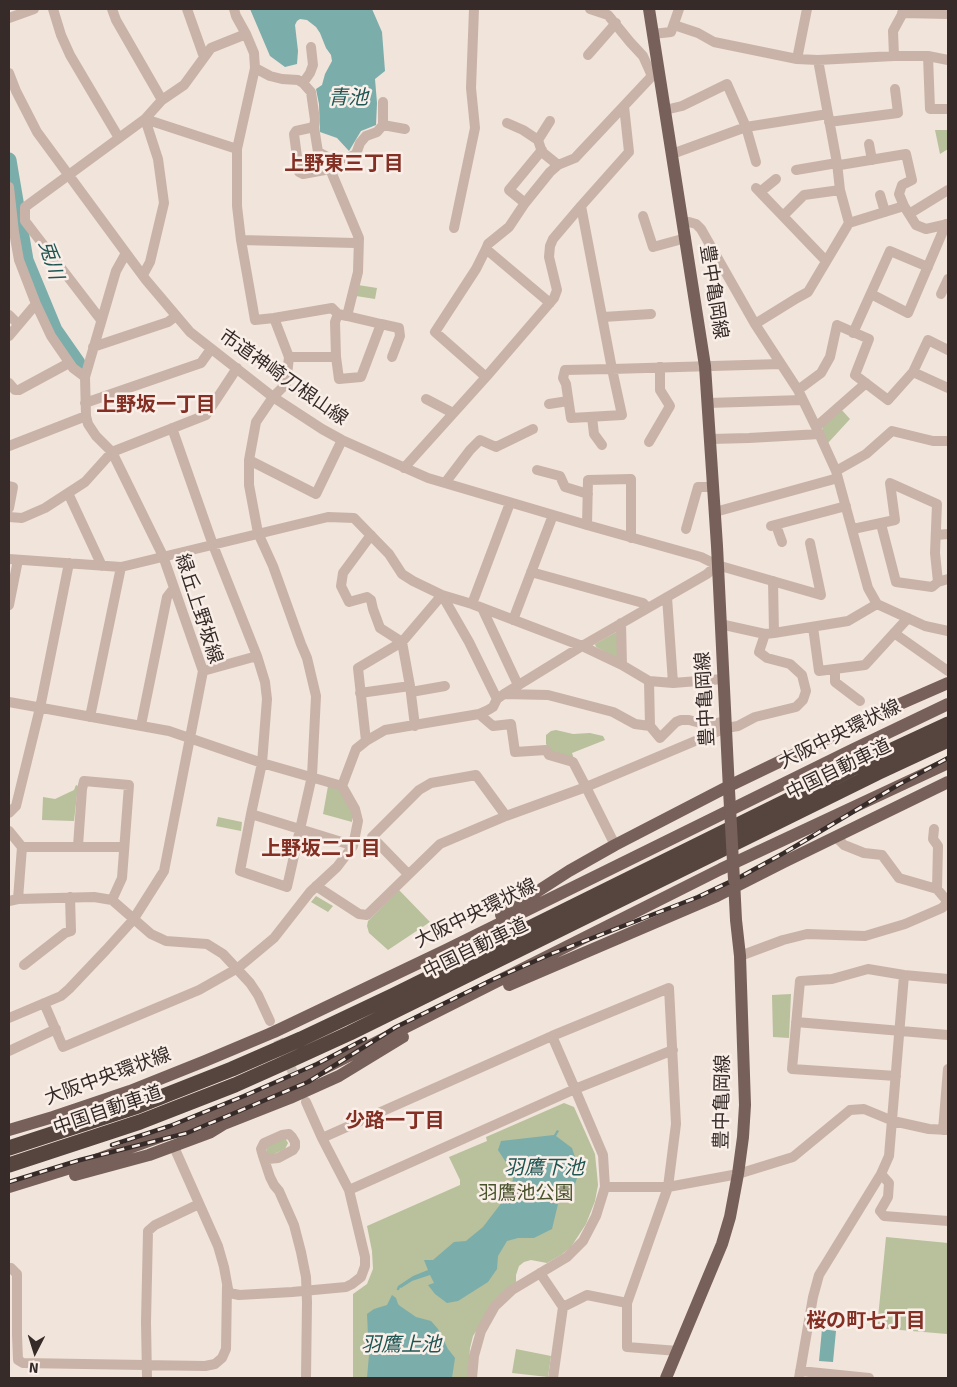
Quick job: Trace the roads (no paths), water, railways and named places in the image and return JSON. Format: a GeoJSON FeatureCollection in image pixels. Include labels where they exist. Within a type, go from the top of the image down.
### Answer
{"type":"FeatureCollection","features":[{"type":"Feature","properties":{"kind":"highway","name":"中国自動車道"},"geometry":{"type":"LineString","coordinates":[[9,1148],[98,1120],[162,1097],[301,1039],[394,995],[850,769],[948,724]]}},
{"type":"Feature","properties":{"kind":"highway","name":"中国自動車道"},"geometry":{"type":"LineString","coordinates":[[9,1165],[140,1122],[235,1085],[291,1060],[350,1033],[948,740]]}},
{"type":"Feature","properties":{"kind":"main road","name":"豊中亀岡線"},"geometry":{"type":"LineString","coordinates":[[649,9],[653,34],[655,73],[665,110],[705,366],[711,439],[736,920],[740,956],[745,1105],[743,1137],[730,1217],[722,1244],[666,1378]]}},
{"type":"Feature","properties":{"kind":"main road"},"geometry":{"type":"LineString","coordinates":[[446,950],[569,871],[615,845],[893,707],[948,683]]}},
{"type":"Feature","properties":{"kind":"main road","name":"大阪中央環状線"},"geometry":{"type":"LineString","coordinates":[[9,1130],[130,1091],[274,1032],[446,950],[948,704]]}},
{"type":"Feature","properties":{"kind":"main road"},"geometry":{"type":"LineString","coordinates":[[9,1187],[92,1161],[187,1127],[305,1078],[747,857],[948,763]]}},
{"type":"Feature","properties":{"kind":"main road"},"geometry":{"type":"LineString","coordinates":[[452,1004],[520,980],[717,896],[734,884],[948,782]]}},
{"type":"Feature","properties":{"kind":"main road"},"geometry":{"type":"LineString","coordinates":[[9,1191],[52,1182],[149,1155],[211,1132],[224,1124],[290,1098],[338,1076],[402,1039],[426,1017]]}},
{"type":"Feature","properties":{"kind":"street"},"geometry":{"type":"LineString","coordinates":[[9,18],[34,9]]}},
{"type":"Feature","properties":{"kind":"street"},"geometry":{"type":"LineString","coordinates":[[53,9],[70,55],[119,138]]}},
{"type":"Feature","properties":{"kind":"street"},"geometry":{"type":"LineString","coordinates":[[112,9],[116,20],[162,100]]}},
{"type":"Feature","properties":{"kind":"street"},"geometry":{"type":"LineString","coordinates":[[187,9],[204,56]]}},
{"type":"Feature","properties":{"kind":"street"},"geometry":{"type":"LineString","coordinates":[[234,9],[254,53],[255,68],[237,149],[237,206],[255,320],[332,308],[343,315],[399,328],[400,336],[392,357]]}},
{"type":"Feature","properties":{"kind":"street"},"geometry":{"type":"LineString","coordinates":[[454,228],[475,128],[471,88],[474,9]]}},
{"type":"Feature","properties":{"kind":"street"},"geometry":{"type":"LineString","coordinates":[[486,377],[435,332],[476,269],[488,244],[509,227],[525,203],[550,172],[558,165],[575,158],[655,73],[616,24],[609,12],[590,9]]}},
{"type":"Feature","properties":{"kind":"street"},"geometry":{"type":"LineString","coordinates":[[653,34],[671,32],[679,9]]}},
{"type":"Feature","properties":{"kind":"street"},"geometry":{"type":"LineString","coordinates":[[797,59],[807,9]]}},
{"type":"Feature","properties":{"kind":"street"},"geometry":{"type":"LineString","coordinates":[[894,56],[893,31],[904,11],[948,14]]}},
{"type":"Feature","properties":{"kind":"street"},"geometry":{"type":"LineString","coordinates":[[588,55],[616,24]]}},
{"type":"Feature","properties":{"kind":"street"},"geometry":{"type":"LineString","coordinates":[[674,25],[698,33],[714,42],[797,59],[928,56],[948,60]]}},
{"type":"Feature","properties":{"kind":"street"},"geometry":{"type":"LineString","coordinates":[[102,320],[25,221],[25,207],[145,120],[162,100],[184,85],[211,48],[246,34]]}},
{"type":"Feature","properties":{"kind":"street"},"geometry":{"type":"LineString","coordinates":[[303,83],[313,65],[311,48]]}},
{"type":"Feature","properties":{"kind":"street"},"geometry":{"type":"LineString","coordinates":[[928,56],[930,109],[948,109]]}},
{"type":"Feature","properties":{"kind":"street"},"geometry":{"type":"LineString","coordinates":[[818,60],[837,163],[840,190],[849,223]]}},
{"type":"Feature","properties":{"kind":"street"},"geometry":{"type":"LineString","coordinates":[[255,68],[270,76],[298,80],[311,92],[318,152],[329,158],[348,158],[356,154],[360,143],[366,136],[377,132],[383,125],[383,102]]}},
{"type":"Feature","properties":{"kind":"street","name":"市道神崎刀根山線"},"geometry":{"type":"LineString","coordinates":[[9,73],[37,132],[142,275],[190,332],[273,397],[322,429],[342,440],[428,478],[701,557],[717,565],[821,595],[810,543]]}},
{"type":"Feature","properties":{"kind":"street"},"geometry":{"type":"LineString","coordinates":[[665,110],[682,106],[727,84],[746,128],[756,162]]}},
{"type":"Feature","properties":{"kind":"street"},"geometry":{"type":"LineString","coordinates":[[672,154],[746,128],[829,118],[898,113],[895,89]]}},
{"type":"Feature","properties":{"kind":"street"},"geometry":{"type":"LineString","coordinates":[[404,468],[412,462],[554,298],[557,290],[549,257],[550,246],[581,206],[629,152],[624,106]]}},
{"type":"Feature","properties":{"kind":"street"},"geometry":{"type":"LineString","coordinates":[[145,120],[237,149]]}},
{"type":"Feature","properties":{"kind":"street"},"geometry":{"type":"LineString","coordinates":[[142,275],[150,262],[164,203],[158,159],[145,120]]}},
{"type":"Feature","properties":{"kind":"street"},"geometry":{"type":"LineString","coordinates":[[525,203],[509,190],[540,145],[550,121]]}},
{"type":"Feature","properties":{"kind":"street"},"geometry":{"type":"LineString","coordinates":[[507,123],[523,130],[540,145],[542,152],[558,165]]}},
{"type":"Feature","properties":{"kind":"street"},"geometry":{"type":"LineString","coordinates":[[383,125],[405,128]]}},
{"type":"Feature","properties":{"kind":"street"},"geometry":{"type":"LineString","coordinates":[[314,128],[296,131],[294,134],[299,172],[303,174],[330,169]]}},
{"type":"Feature","properties":{"kind":"street"},"geometry":{"type":"LineString","coordinates":[[869,144],[872,160]]}},
{"type":"Feature","properties":{"kind":"street"},"geometry":{"type":"LineString","coordinates":[[796,170],[906,154],[912,180],[902,185],[899,194],[907,210],[916,225],[926,229],[947,224]]}},
{"type":"Feature","properties":{"kind":"street"},"geometry":{"type":"LineString","coordinates":[[329,158],[330,169],[359,238],[358,272],[343,315],[335,322],[339,379],[361,377],[381,324]]}},
{"type":"Feature","properties":{"kind":"street"},"geometry":{"type":"LineString","coordinates":[[776,179],[758,190],[826,262]]}},
{"type":"Feature","properties":{"kind":"street"},"geometry":{"type":"LineString","coordinates":[[9,187],[14,232],[20,260],[36,304],[48,331],[69,363],[85,377]]}},
{"type":"Feature","properties":{"kind":"street"},"geometry":{"type":"LineString","coordinates":[[783,216],[804,195],[840,190]]}},
{"type":"Feature","properties":{"kind":"street"},"geometry":{"type":"LineString","coordinates":[[755,324],[808,292],[849,223],[885,212],[907,210],[948,190]]}},
{"type":"Feature","properties":{"kind":"street"},"geometry":{"type":"LineString","coordinates":[[880,195],[885,212]]}},
{"type":"Feature","properties":{"kind":"street"},"geometry":{"type":"LineString","coordinates":[[581,206],[612,368],[622,415],[571,418],[566,384],[563,378],[565,370],[612,368],[780,364]]}},
{"type":"Feature","properties":{"kind":"street"},"geometry":{"type":"LineString","coordinates":[[643,216],[652,247],[686,238]]}},
{"type":"Feature","properties":{"kind":"street"},"geometry":{"type":"LineString","coordinates":[[683,222],[696,224],[701,229],[755,324],[800,395],[818,430],[837,474],[868,588],[877,604],[925,626],[948,631]]}},
{"type":"Feature","properties":{"kind":"street"},"geometry":{"type":"LineString","coordinates":[[871,294],[908,313],[947,224]]}},
{"type":"Feature","properties":{"kind":"street"},"geometry":{"type":"LineString","coordinates":[[242,240],[354,243],[359,238]]}},
{"type":"Feature","properties":{"kind":"street"},"geometry":{"type":"LineString","coordinates":[[486,249],[550,303]]}},
{"type":"Feature","properties":{"kind":"street"},"geometry":{"type":"LineString","coordinates":[[853,332],[890,251],[928,267]]}},
{"type":"Feature","properties":{"kind":"street","name":"緑丘上野坂線"},"geometry":{"type":"LineString","coordinates":[[9,1018],[61,996],[69,989],[133,920],[164,871],[203,671],[163,556],[112,452],[96,436],[88,424],[86,416],[85,377],[116,271],[126,253]]}},
{"type":"Feature","properties":{"kind":"street"},"geometry":{"type":"LineString","coordinates":[[9,336],[36,304]]}},
{"type":"Feature","properties":{"kind":"street"},"geometry":{"type":"LineString","coordinates":[[603,317],[651,314]]}},
{"type":"Feature","properties":{"kind":"street"},"geometry":{"type":"LineString","coordinates":[[9,315],[18,324]]}},
{"type":"Feature","properties":{"kind":"street"},"geometry":{"type":"LineString","coordinates":[[93,347],[168,322],[176,316]]}},
{"type":"Feature","properties":{"kind":"street"},"geometry":{"type":"LineString","coordinates":[[172,428],[213,545],[257,656],[265,682],[267,700],[262,763],[250,814],[240,871],[287,887],[312,776],[316,696],[307,658],[258,533],[249,485],[249,460],[256,422],[273,397],[286,384],[289,357],[274,318]]}},
{"type":"Feature","properties":{"kind":"street"},"geometry":{"type":"LineString","coordinates":[[708,403],[800,395],[821,373],[830,357],[837,325],[869,339],[855,376],[888,400],[913,372],[928,340],[948,350]]}},
{"type":"Feature","properties":{"kind":"street"},"geometry":{"type":"LineString","coordinates":[[85,403],[201,362],[211,349]]}},
{"type":"Feature","properties":{"kind":"street"},"geometry":{"type":"LineString","coordinates":[[289,357],[336,357]]}},
{"type":"Feature","properties":{"kind":"street"},"geometry":{"type":"LineString","coordinates":[[9,383],[15,390],[19,390],[69,363]]}},
{"type":"Feature","properties":{"kind":"street"},"geometry":{"type":"LineString","coordinates":[[649,442],[670,406],[660,390],[660,367]]}},
{"type":"Feature","properties":{"kind":"street"},"geometry":{"type":"LineString","coordinates":[[9,517],[22,518],[46,508],[85,482],[112,452],[206,415],[237,368]]}},
{"type":"Feature","properties":{"kind":"street"},"geometry":{"type":"LineString","coordinates":[[913,372],[948,388]]}},
{"type":"Feature","properties":{"kind":"street"},"geometry":{"type":"LineString","coordinates":[[711,439],[749,438],[818,430],[866,383]]}},
{"type":"Feature","properties":{"kind":"street"},"geometry":{"type":"LineString","coordinates":[[426,399],[453,414]]}},
{"type":"Feature","properties":{"kind":"street"},"geometry":{"type":"LineString","coordinates":[[549,404],[568,401]]}},
{"type":"Feature","properties":{"kind":"street"},"geometry":{"type":"LineString","coordinates":[[9,446],[86,416]]}},
{"type":"Feature","properties":{"kind":"street"},"geometry":{"type":"LineString","coordinates":[[592,417],[594,434],[602,445]]}},
{"type":"Feature","properties":{"kind":"street"},"geometry":{"type":"LineString","coordinates":[[445,483],[480,440],[496,447],[533,429]]}},
{"type":"Feature","properties":{"kind":"street"},"geometry":{"type":"LineString","coordinates":[[715,512],[837,474],[866,454],[892,431],[933,441],[948,441]]}},
{"type":"Feature","properties":{"kind":"street"},"geometry":{"type":"LineString","coordinates":[[249,460],[316,494],[342,440]]}},
{"type":"Feature","properties":{"kind":"street"},"geometry":{"type":"LineString","coordinates":[[537,470],[560,476],[565,487],[588,494]]}},
{"type":"Feature","properties":{"kind":"street"},"geometry":{"type":"LineString","coordinates":[[588,525],[588,480],[631,479],[631,538]]}},
{"type":"Feature","properties":{"kind":"street"},"geometry":{"type":"LineString","coordinates":[[853,529],[895,520],[890,483],[937,504],[935,553],[943,580],[932,587],[896,582],[881,524]]}},
{"type":"Feature","properties":{"kind":"street"},"geometry":{"type":"LineString","coordinates":[[9,486],[13,487],[9,508]]}},
{"type":"Feature","properties":{"kind":"street"},"geometry":{"type":"LineString","coordinates":[[686,529],[698,487],[713,487]]}},
{"type":"Feature","properties":{"kind":"street"},"geometry":{"type":"LineString","coordinates":[[68,492],[102,566]]}},
{"type":"Feature","properties":{"kind":"street"},"geometry":{"type":"LineString","coordinates":[[510,503],[477,606],[518,686]]}},
{"type":"Feature","properties":{"kind":"street"},"geometry":{"type":"LineString","coordinates":[[782,542],[774,525],[846,506]]}},
{"type":"Feature","properties":{"kind":"street"},"geometry":{"type":"LineString","coordinates":[[513,620],[553,515]]}},
{"type":"Feature","properties":{"kind":"street"},"geometry":{"type":"LineString","coordinates":[[9,605],[13,559],[121,567],[328,517],[354,518],[389,554],[402,574],[442,595],[477,606],[582,646],[622,665],[649,682],[673,683],[723,679]]}},
{"type":"Feature","properties":{"kind":"street"},"geometry":{"type":"LineString","coordinates":[[936,535],[948,534]]}},
{"type":"Feature","properties":{"kind":"street"},"geometry":{"type":"LineString","coordinates":[[371,535],[343,573],[341,586],[349,602],[367,596],[371,600],[380,628],[402,642],[415,726]]}},
{"type":"Feature","properties":{"kind":"street"},"geometry":{"type":"LineString","coordinates":[[9,813],[16,806],[40,708],[69,563]]}},
{"type":"Feature","properties":{"kind":"street"},"geometry":{"type":"LineString","coordinates":[[342,786],[356,749],[366,741],[385,730],[479,714],[493,706],[501,697],[518,686],[582,646],[707,574],[717,565]]}},
{"type":"Feature","properties":{"kind":"street"},"geometry":{"type":"LineString","coordinates":[[90,717],[121,567]]}},
{"type":"Feature","properties":{"kind":"street"},"geometry":{"type":"LineString","coordinates":[[531,572],[643,603],[648,608]]}},
{"type":"Feature","properties":{"kind":"street"},"geometry":{"type":"LineString","coordinates":[[649,682],[650,726],[660,738],[676,722],[681,720],[708,725],[726,724],[738,726],[755,717],[796,707],[803,700],[806,691],[802,676],[790,664],[767,658],[759,652],[769,634],[773,581]]}},
{"type":"Feature","properties":{"kind":"street"},"geometry":{"type":"LineString","coordinates":[[140,725],[167,597],[174,588]]}},
{"type":"Feature","properties":{"kind":"street"},"geometry":{"type":"LineString","coordinates":[[366,741],[358,668],[402,642],[442,595]]}},
{"type":"Feature","properties":{"kind":"street"},"geometry":{"type":"LineString","coordinates":[[442,595],[501,697]]}},
{"type":"Feature","properties":{"kind":"street"},"geometry":{"type":"LineString","coordinates":[[667,597],[673,683]]}},
{"type":"Feature","properties":{"kind":"street"},"geometry":{"type":"LineString","coordinates":[[720,624],[769,634],[848,621],[877,604]]}},
{"type":"Feature","properties":{"kind":"street"},"geometry":{"type":"LineString","coordinates":[[813,628],[819,671],[865,665],[908,618]]}},
{"type":"Feature","properties":{"kind":"street"},"geometry":{"type":"LineString","coordinates":[[621,623],[622,665]]}},
{"type":"Feature","properties":{"kind":"street"},"geometry":{"type":"LineString","coordinates":[[894,633],[948,671]]}},
{"type":"Feature","properties":{"kind":"street"},"geometry":{"type":"LineString","coordinates":[[203,671],[257,656]]}},
{"type":"Feature","properties":{"kind":"street"},"geometry":{"type":"LineString","coordinates":[[835,669],[835,682],[860,701]]}},
{"type":"Feature","properties":{"kind":"street"},"geometry":{"type":"LineString","coordinates":[[535,676],[538,695]]}},
{"type":"Feature","properties":{"kind":"street"},"geometry":{"type":"LineString","coordinates":[[360,693],[445,686]]}},
{"type":"Feature","properties":{"kind":"street"},"geometry":{"type":"LineString","coordinates":[[501,697],[548,695],[613,712],[635,724],[650,726]]}},
{"type":"Feature","properties":{"kind":"street"},"geometry":{"type":"LineString","coordinates":[[9,702],[169,731],[262,763],[342,786],[355,809],[358,821],[353,846],[337,867],[310,892],[274,938],[238,968],[199,990],[63,1047],[44,1002]]}},
{"type":"Feature","properties":{"kind":"street"},"geometry":{"type":"LineString","coordinates":[[479,714],[493,726],[511,724],[515,752],[546,750],[548,755],[573,762],[615,845]]}},
{"type":"Feature","properties":{"kind":"street"},"geometry":{"type":"LineString","coordinates":[[316,886],[359,914],[367,915],[440,844],[506,816],[586,787],[726,724]]}},
{"type":"Feature","properties":{"kind":"street"},"geometry":{"type":"LineString","coordinates":[[408,874],[372,837],[419,790],[431,783],[476,775],[506,816]]}},
{"type":"Feature","properties":{"kind":"street"},"geometry":{"type":"LineString","coordinates":[[78,846],[84,781],[129,785],[122,878],[112,900]]}},
{"type":"Feature","properties":{"kind":"street"},"geometry":{"type":"LineString","coordinates":[[250,814],[348,844]]}},
{"type":"Feature","properties":{"kind":"street"},"geometry":{"type":"LineString","coordinates":[[934,829],[933,840],[938,846],[937,889],[946,904],[948,917]]}},
{"type":"Feature","properties":{"kind":"street"},"geometry":{"type":"LineString","coordinates":[[9,831],[22,847],[14,900],[94,897],[112,900],[151,934],[166,941],[206,944],[223,954],[238,968],[254,988],[270,1021]]}},
{"type":"Feature","properties":{"kind":"street"},"geometry":{"type":"LineString","coordinates":[[836,837],[844,845],[864,853],[882,855],[898,878],[937,889]]}},
{"type":"Feature","properties":{"kind":"street"},"geometry":{"type":"LineString","coordinates":[[22,847],[124,847]]}},
{"type":"Feature","properties":{"kind":"street"},"geometry":{"type":"LineString","coordinates":[[24,965],[65,933],[71,931],[70,898]]}},
{"type":"Feature","properties":{"kind":"street"},"geometry":{"type":"LineString","coordinates":[[740,956],[783,940],[807,934],[865,936],[905,924],[946,904]]}},
{"type":"Feature","properties":{"kind":"street"},"geometry":{"type":"LineString","coordinates":[[896,1076],[792,1069],[800,981],[832,979],[868,969],[948,979]]}},
{"type":"Feature","properties":{"kind":"street"},"geometry":{"type":"LineString","coordinates":[[870,1378],[799,1375],[813,1297],[819,1275],[881,1174],[889,1156],[904,975]]}},
{"type":"Feature","properties":{"kind":"street"},"geometry":{"type":"LineString","coordinates":[[322,1138],[552,1036],[669,988],[676,1124],[668,1187],[627,1304],[627,1347],[678,1351]]}},
{"type":"Feature","properties":{"kind":"street"},"geometry":{"type":"LineString","coordinates":[[796,1022],[948,1035]]}},
{"type":"Feature","properties":{"kind":"street"},"geometry":{"type":"LineString","coordinates":[[9,1051],[56,1029]]}},
{"type":"Feature","properties":{"kind":"street"},"geometry":{"type":"LineString","coordinates":[[472,1378],[474,1356],[481,1331],[495,1306],[512,1290],[566,1258],[583,1241],[596,1216],[605,1187],[603,1155],[552,1036]]}},
{"type":"Feature","properties":{"kind":"street"},"geometry":{"type":"LineString","coordinates":[[349,1190],[575,1089],[673,1050]]}},
{"type":"Feature","properties":{"kind":"street"},"geometry":{"type":"LineString","coordinates":[[605,1187],[668,1187],[738,1174],[793,1157],[850,1110],[864,1109],[893,1121],[929,1129],[946,1130],[948,1069]]}},
{"type":"Feature","properties":{"kind":"street"},"geometry":{"type":"LineString","coordinates":[[227,1286],[230,1293],[235,1294],[346,1287],[357,1280],[364,1272],[365,1257],[349,1190],[306,1102]]}},
{"type":"Feature","properties":{"kind":"street"},"geometry":{"type":"LineString","coordinates":[[280,1191],[274,1185],[260,1149],[264,1143],[282,1135],[291,1135],[295,1142],[294,1148],[278,1158],[273,1167],[298,1238],[305,1273],[308,1302],[306,1378]]}},
{"type":"Feature","properties":{"kind":"street"},"geometry":{"type":"LineString","coordinates":[[9,1268],[17,1274],[18,1360],[23,1363],[205,1366],[219,1361],[225,1354],[226,1349],[227,1286],[224,1267],[218,1246],[174,1147]]}},
{"type":"Feature","properties":{"kind":"street"},"geometry":{"type":"LineString","coordinates":[[263,1156],[278,1158]]}},
{"type":"Feature","properties":{"kind":"street"},"geometry":{"type":"LineString","coordinates":[[881,1174],[889,1184],[888,1197],[880,1211],[884,1216],[948,1221]]}},
{"type":"Feature","properties":{"kind":"street"},"geometry":{"type":"LineString","coordinates":[[147,1378],[148,1230],[199,1204]]}},
{"type":"Feature","properties":{"kind":"street"},"geometry":{"type":"LineString","coordinates":[[540,1273],[563,1308],[553,1378]]}},
{"type":"Feature","properties":{"kind":"street"},"geometry":{"type":"LineString","coordinates":[[563,1308],[587,1295],[627,1304]]}},
{"type":"Feature","properties":{"kind":"water","name":"青池"},"geometry":{"type":"Polygon","coordinates":[[[250,9],[372,9],[382,32],[385,71],[375,79],[376,125],[361,131],[349,151],[337,138],[320,132],[319,104],[316,89],[322,85],[332,61],[331,55],[316,27],[307,20],[300,19],[297,21],[295,25],[298,51],[297,64],[285,67],[270,56],[250,9]]]}},
{"type":"Feature","properties":{"kind":"water","name":"羽鷹下池"},"geometry":{"type":"Polygon","coordinates":[[[557,1130],[559,1131],[556,1136],[572,1148],[578,1166],[578,1175],[574,1187],[558,1204],[552,1229],[534,1238],[518,1238],[507,1241],[498,1256],[497,1269],[488,1282],[458,1301],[447,1303],[435,1294],[428,1285],[434,1283],[430,1275],[412,1281],[401,1288],[398,1286],[413,1276],[428,1270],[424,1260],[433,1260],[454,1242],[466,1241],[483,1227],[509,1193],[513,1179],[509,1167],[498,1150],[501,1141],[554,1135],[557,1130]]]}},
{"type":"Feature","properties":{"kind":"water","name":"羽鷹上池"},"geometry":{"type":"Polygon","coordinates":[[[392,1295],[400,1306],[416,1317],[431,1321],[438,1329],[455,1358],[452,1378],[367,1378],[369,1355],[367,1314],[374,1309],[387,1305],[392,1295]]]}},
{"type":"Feature","properties":{"kind":"water"},"geometry":{"type":"Polygon","coordinates":[[[822,1329],[836,1331],[833,1362],[819,1361],[822,1329]]]}},
{"type":"Feature","properties":{"kind":"waterway","name":"兎川"},"geometry":{"type":"LineString","coordinates":[[9,160],[26,260],[55,330],[78,363]]}},
{"type":"Feature","properties":{"kind":"tunnel"},"geometry":{"type":"LineString","coordinates":[[272,1026],[300,1088]]}},
{"type":"Feature","properties":{"kind":"railway"},"geometry":{"type":"LineString","coordinates":[[9,1182],[80,1160],[187,1133],[308,1082],[396,1027],[494,979],[551,954],[698,897],[742,876],[948,758]]}},
{"type":"Feature","properties":{"kind":"railway"},"geometry":{"type":"LineString","coordinates":[[112,1145],[170,1126],[244,1096],[317,1064],[365,1039]]}},
{"type":"Feature","properties":{"kind":"district","name":"上野東三丁目"},"geometry":{"type":"Point","coordinates":[344,165]}},
{"type":"Feature","properties":{"kind":"district","name":"上野坂一丁目"},"geometry":{"type":"Point","coordinates":[156,406]}},
{"type":"Feature","properties":{"kind":"district","name":"上野坂二丁目"},"geometry":{"type":"Point","coordinates":[321,850]}},
{"type":"Feature","properties":{"kind":"district","name":"少路一丁目"},"geometry":{"type":"Point","coordinates":[395,1122]}},
{"type":"Feature","properties":{"kind":"district","name":"桜の町七丁目"},"geometry":{"type":"Point","coordinates":[866,1322]}},
{"type":"Feature","properties":{"kind":"park label","name":"羽鷹池公園"},"geometry":{"type":"Point","coordinates":[526,1194]}}]}
